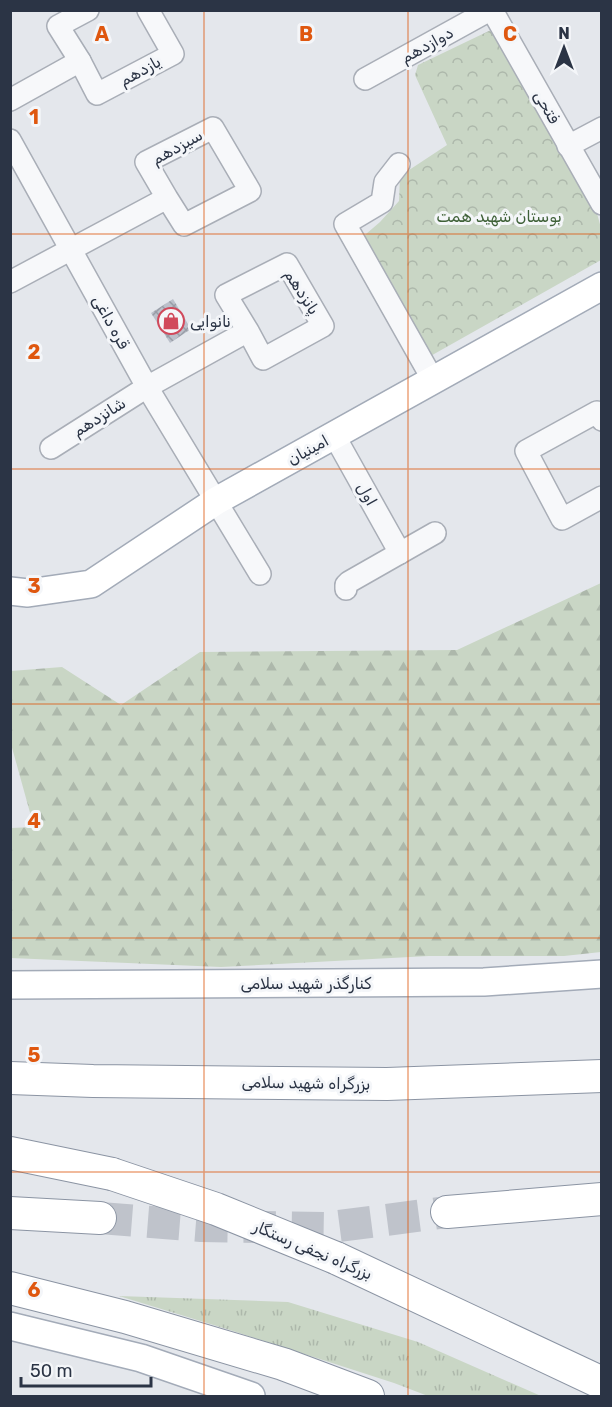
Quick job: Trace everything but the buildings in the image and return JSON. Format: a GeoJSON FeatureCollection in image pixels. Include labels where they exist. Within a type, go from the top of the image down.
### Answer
{"type":"FeatureCollection","features":[{"type":"Feature","properties":{"kind":"highway","name":"بزرگراه شهید سلامی"},"geometry":{"type":"LineString","coordinates":[[10,1078],[387,1084],[602,1076]]}},
{"type":"Feature","properties":{"kind":"highway","name":"بزرگراه نجفی رستگار"},"geometry":{"type":"LineString","coordinates":[[10,1153],[112,1174],[216,1209],[336,1258],[602,1383]]}},
{"type":"Feature","properties":{"kind":"highway"},"geometry":{"type":"LineString","coordinates":[[447,1212],[602,1199]]}},
{"type":"Feature","properties":{"kind":"highway"},"geometry":{"type":"LineString","coordinates":[[10,1213],[100,1218]]}},
{"type":"Feature","properties":{"kind":"highway"},"geometry":{"type":"LineString","coordinates":[[10,1288],[125,1317],[283,1364],[368,1396]]}},
{"type":"Feature","properties":{"kind":"main road","name":"امینیان"},"geometry":{"type":"LineString","coordinates":[[10,591],[28,593],[91,584],[216,501],[602,286]]}},
{"type":"Feature","properties":{"kind":"main road","name":"کنارگذر شهید سلامی"},"geometry":{"type":"LineString","coordinates":[[10,985],[484,982],[602,974]]}},
{"type":"Feature","properties":{"kind":"main road"},"geometry":{"type":"LineString","coordinates":[[10,1326],[141,1358],[251,1396]]}},
{"type":"Feature","properties":{"kind":"street","name":"یازدهم"},"geometry":{"type":"LineString","coordinates":[[88,10],[58,26],[97,94],[172,54],[148,10]]}},
{"type":"Feature","properties":{"kind":"street","name":"دوازدهم"},"geometry":{"type":"LineString","coordinates":[[365,79],[491,10]]}},
{"type":"Feature","properties":{"kind":"street","name":"فتحی"},"geometry":{"type":"LineString","coordinates":[[491,10],[602,204]]}},
{"type":"Feature","properties":{"kind":"street"},"geometry":{"type":"LineString","coordinates":[[10,100],[80,61]]}},
{"type":"Feature","properties":{"kind":"street","name":"سیزدهم"},"geometry":{"type":"LineString","coordinates":[[213,128],[250,191],[184,225],[167,198],[146,162],[213,128]]}},
{"type":"Feature","properties":{"kind":"street"},"geometry":{"type":"LineString","coordinates":[[568,146],[602,128]]}},
{"type":"Feature","properties":{"kind":"street","name":"قره داغی"},"geometry":{"type":"LineString","coordinates":[[10,140],[147,387],[260,574]]}},
{"type":"Feature","properties":{"kind":"street"},"geometry":{"type":"LineString","coordinates":[[399,164],[385,182],[382,202],[345,224],[433,380]]}},
{"type":"Feature","properties":{"kind":"street"},"geometry":{"type":"LineString","coordinates":[[10,282],[167,198]]}},
{"type":"Feature","properties":{"kind":"street","name":"پانزدهم"},"geometry":{"type":"LineString","coordinates":[[288,264],[323,326],[263,359],[248,331],[226,294],[288,264]]}},
{"type":"Feature","properties":{"kind":"street"},"geometry":{"type":"LineString","coordinates":[[147,387],[248,331]]}},
{"type":"Feature","properties":{"kind":"street","name":"شانزدهم"},"geometry":{"type":"LineString","coordinates":[[51,448],[147,387]]}},
{"type":"Feature","properties":{"kind":"street"},"geometry":{"type":"LineString","coordinates":[[602,420],[597,411],[526,451],[562,519],[602,497]]}},
{"type":"Feature","properties":{"kind":"street","name":"اول"},"geometry":{"type":"LineString","coordinates":[[334,435],[400,554]]}},
{"type":"Feature","properties":{"kind":"street"},"geometry":{"type":"LineString","coordinates":[[346,589],[349,582],[435,533]]}},
{"type":"Feature","properties":{"kind":"green space","name":"بوستان شهید همت"},"geometry":{"type":"Polygon","coordinates":[[[493,29],[595,206],[601,228],[601,260],[427,358],[359,240],[399,201],[400,176],[447,145],[415,75],[418,65],[493,29]]]}},
{"type":"Feature","properties":{"kind":"green space"},"geometry":{"type":"Polygon","coordinates":[[[601,583],[601,952],[564,956],[429,956],[221,967],[11,958],[11,828],[34,827],[11,744],[11,671],[62,667],[121,705],[200,652],[457,650],[601,583]]]}},
{"type":"Feature","properties":{"kind":"green space"},"geometry":{"type":"Polygon","coordinates":[[[119,1296],[288,1302],[418,1342],[541,1396],[428,1396],[394,1383],[119,1296]]]}},
{"type":"Feature","properties":{"kind":"tunnel"},"geometry":{"type":"LineString","coordinates":[[100,1218],[201,1226],[324,1228],[447,1212]]}},
{"type":"Feature","properties":{"kind":"place","name":"نانوایی"},"geometry":{"type":"Point","coordinates":[171,321]}}]}
